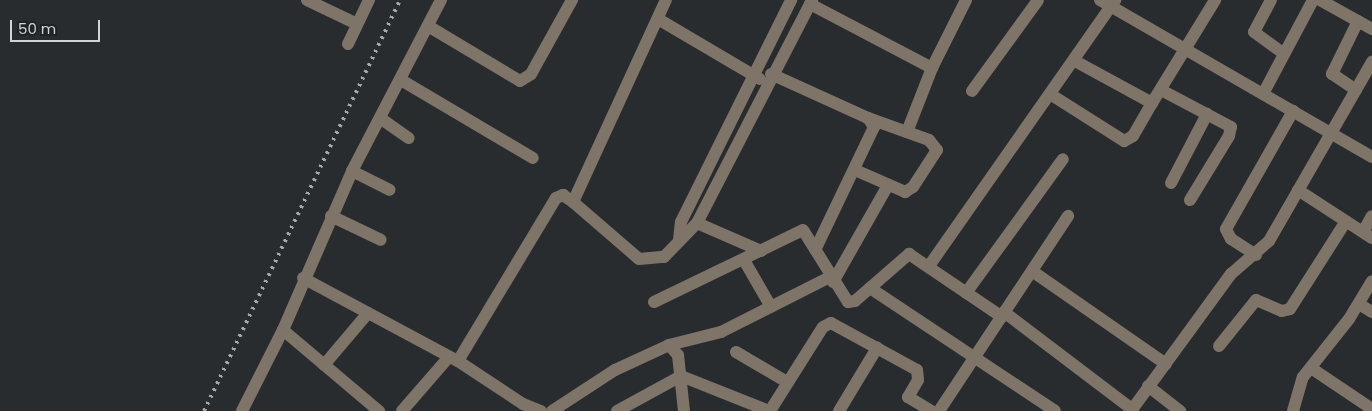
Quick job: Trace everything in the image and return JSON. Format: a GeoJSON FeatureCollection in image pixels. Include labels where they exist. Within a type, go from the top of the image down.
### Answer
{"type":"FeatureCollection","features":[{"type":"Feature","properties":{"kind":"street"},"geometry":{"type":"LineString","coordinates":[[307,0],[357,24]]}},
{"type":"Feature","properties":{"kind":"street"},"geometry":{"type":"LineString","coordinates":[[242,411],[283,330],[352,171],[402,80],[441,0]]}},
{"type":"Feature","properties":{"kind":"street"},"geometry":{"type":"LineString","coordinates":[[428,26],[520,80],[530,74],[572,0]]}},
{"type":"Feature","properties":{"kind":"street"},"geometry":{"type":"LineString","coordinates":[[573,202],[666,0]]}},
{"type":"Feature","properties":{"kind":"street"},"geometry":{"type":"LineString","coordinates":[[679,240],[681,222],[791,0]]}},
{"type":"Feature","properties":{"kind":"street"},"geometry":{"type":"LineString","coordinates":[[908,132],[932,68],[966,0]]}},
{"type":"Feature","properties":{"kind":"street"},"geometry":{"type":"LineString","coordinates":[[972,91],[1038,0]]}},
{"type":"Feature","properties":{"kind":"street"},"geometry":{"type":"LineString","coordinates":[[1100,0],[1113,3],[1187,51],[1372,157]]}},
{"type":"Feature","properties":{"kind":"street"},"geometry":{"type":"LineString","coordinates":[[1050,94],[1124,142],[1133,136],[1152,103],[1162,91],[1215,0]]}},
{"type":"Feature","properties":{"kind":"street"},"geometry":{"type":"LineString","coordinates":[[1272,0],[1254,32],[1284,54]]}},
{"type":"Feature","properties":{"kind":"street"},"geometry":{"type":"LineString","coordinates":[[1263,94],[1314,0]]}},
{"type":"Feature","properties":{"kind":"street"},"geometry":{"type":"LineString","coordinates":[[1320,0],[1372,30]]}},
{"type":"Feature","properties":{"kind":"street"},"geometry":{"type":"LineString","coordinates":[[348,44],[365,1]]}},
{"type":"Feature","properties":{"kind":"street"},"geometry":{"type":"LineString","coordinates":[[402,411],[453,359],[556,198],[562,195],[573,202],[639,259],[658,260],[698,223],[769,78],[811,2],[932,68]]}},
{"type":"Feature","properties":{"kind":"street"},"geometry":{"type":"LineString","coordinates":[[929,266],[1050,94],[1076,61],[1113,3]]}},
{"type":"Feature","properties":{"kind":"street"},"geometry":{"type":"LineString","coordinates":[[658,19],[753,76],[769,78],[934,142],[937,150],[909,190],[888,185],[855,170]]}},
{"type":"Feature","properties":{"kind":"street"},"geometry":{"type":"LineString","coordinates":[[1356,90],[1332,74],[1358,21]]}},
{"type":"Feature","properties":{"kind":"street"},"geometry":{"type":"LineString","coordinates":[[1076,61],[1152,103]]}},
{"type":"Feature","properties":{"kind":"street"},"geometry":{"type":"LineString","coordinates":[[654,302],[762,251],[798,230],[806,234],[832,279],[848,302],[870,288],[906,255],[913,255],[966,293],[1003,314],[1131,410],[1232,274],[1256,255],[1269,241],[1372,62]]}},
{"type":"Feature","properties":{"kind":"street"},"geometry":{"type":"LineString","coordinates":[[402,80],[534,158]]}},
{"type":"Feature","properties":{"kind":"street"},"geometry":{"type":"LineString","coordinates":[[1162,91],[1229,124],[1231,131],[1190,200]]}},
{"type":"Feature","properties":{"kind":"street"},"geometry":{"type":"LineString","coordinates":[[1256,255],[1231,239],[1226,229],[1293,111]]}},
{"type":"Feature","properties":{"kind":"street"},"geometry":{"type":"LineString","coordinates":[[1171,183],[1207,114]]}},
{"type":"Feature","properties":{"kind":"street"},"geometry":{"type":"LineString","coordinates":[[380,118],[409,138]]}},
{"type":"Feature","properties":{"kind":"street"},"geometry":{"type":"LineString","coordinates":[[815,250],[874,127],[868,118]]}},
{"type":"Feature","properties":{"kind":"street"},"geometry":{"type":"LineString","coordinates":[[966,293],[1063,159]]}},
{"type":"Feature","properties":{"kind":"street"},"geometry":{"type":"LineString","coordinates":[[352,171],[390,190]]}},
{"type":"Feature","properties":{"kind":"street"},"geometry":{"type":"LineString","coordinates":[[552,411],[615,370],[669,344],[705,338],[832,279],[888,185]]}},
{"type":"Feature","properties":{"kind":"street"},"geometry":{"type":"LineString","coordinates":[[1298,190],[1367,235],[1372,216]]}},
{"type":"Feature","properties":{"kind":"street"},"geometry":{"type":"LineString","coordinates":[[332,216],[381,240]]}},
{"type":"Feature","properties":{"kind":"street"},"geometry":{"type":"LineString","coordinates":[[939,411],[1068,216]]}},
{"type":"Feature","properties":{"kind":"street"},"geometry":{"type":"LineString","coordinates":[[1219,346],[1256,300],[1282,311],[1290,309],[1346,221]]}},
{"type":"Feature","properties":{"kind":"street"},"geometry":{"type":"LineString","coordinates":[[698,223],[762,251]]}},
{"type":"Feature","properties":{"kind":"street"},"geometry":{"type":"LineString","coordinates":[[744,260],[771,307]]}},
{"type":"Feature","properties":{"kind":"street"},"geometry":{"type":"LineString","coordinates":[[1032,271],[1166,364]]}},
{"type":"Feature","properties":{"kind":"street"},"geometry":{"type":"LineString","coordinates":[[304,278],[453,359],[523,404],[541,411]]}},
{"type":"Feature","properties":{"kind":"street"},"geometry":{"type":"LineString","coordinates":[[1293,411],[1296,392],[1310,368],[1359,304],[1372,281]]}},
{"type":"Feature","properties":{"kind":"street"},"geometry":{"type":"LineString","coordinates":[[870,288],[976,355],[1055,411]]}},
{"type":"Feature","properties":{"kind":"street"},"geometry":{"type":"LineString","coordinates":[[1359,304],[1372,312]]}},
{"type":"Feature","properties":{"kind":"street"},"geometry":{"type":"LineString","coordinates":[[324,364],[368,313]]}},
{"type":"Feature","properties":{"kind":"street"},"geometry":{"type":"LineString","coordinates":[[681,376],[770,411],[826,324],[877,348],[917,370],[919,376],[908,397],[931,411]]}},
{"type":"Feature","properties":{"kind":"street"},"geometry":{"type":"LineString","coordinates":[[283,330],[380,411]]}},
{"type":"Feature","properties":{"kind":"street"},"geometry":{"type":"LineString","coordinates":[[669,344],[678,355],[684,411]]}},
{"type":"Feature","properties":{"kind":"street"},"geometry":{"type":"LineString","coordinates":[[839,411],[877,348]]}},
{"type":"Feature","properties":{"kind":"street"},"geometry":{"type":"LineString","coordinates":[[736,352],[787,382]]}},
{"type":"Feature","properties":{"kind":"street"},"geometry":{"type":"LineString","coordinates":[[1310,368],[1372,409]]}},
{"type":"Feature","properties":{"kind":"street"},"geometry":{"type":"LineString","coordinates":[[617,411],[681,376]]}},
{"type":"Feature","properties":{"kind":"street"},"geometry":{"type":"LineString","coordinates":[[1148,386],[1180,411]]}},
{"type":"Feature","properties":{"kind":"railway"},"geometry":{"type":"LineString","coordinates":[[204,411],[400,0]]}}]}
